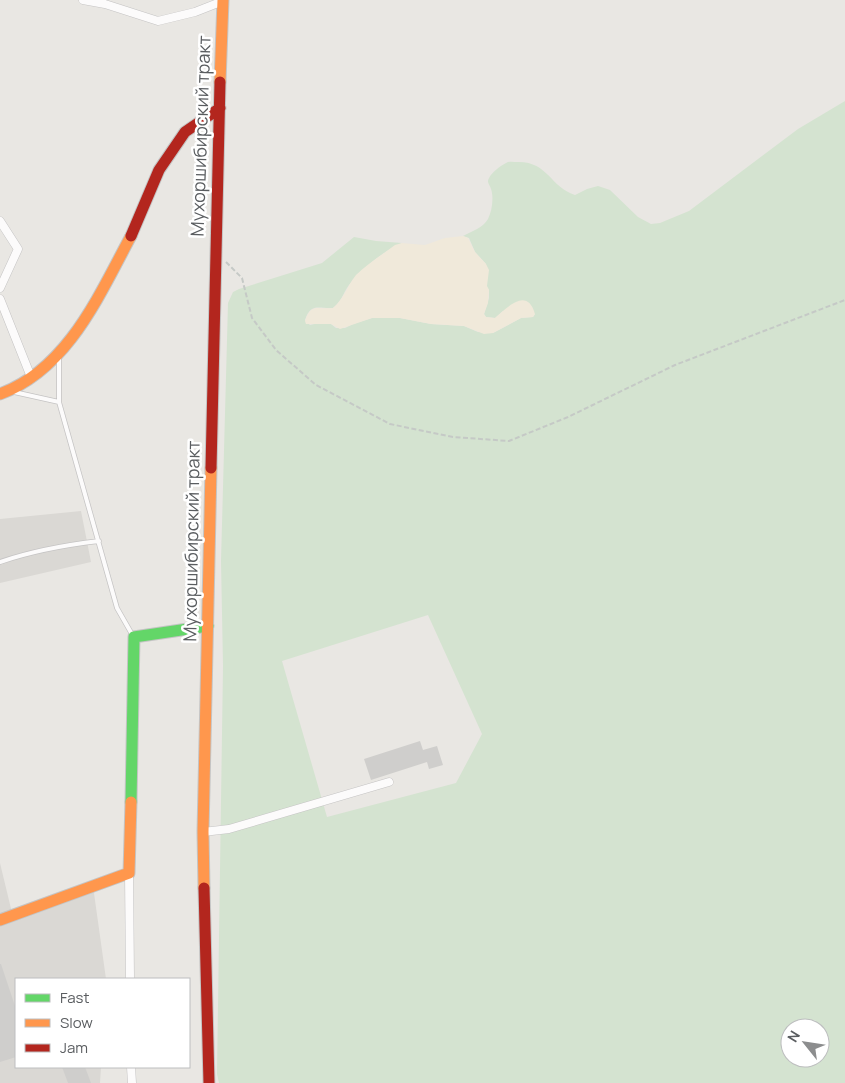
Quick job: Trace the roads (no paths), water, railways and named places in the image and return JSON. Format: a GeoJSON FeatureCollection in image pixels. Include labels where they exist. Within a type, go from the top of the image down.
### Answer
{"type":"FeatureCollection","features":[{"type":"Feature","properties":{"kind":"main road","name":"Мухоршибирский тракт"},"geometry":{"type":"LineString","coordinates":[[209,1083],[204,832],[215,252],[223,0]]}},
{"type":"Feature","properties":{"kind":"main road"},"geometry":{"type":"LineString","coordinates":[[5,393],[31,377],[54,359],[88,315],[136,227],[158,170],[185,132],[220,108]]}},
{"type":"Feature","properties":{"kind":"main road"},"geometry":{"type":"LineString","coordinates":[[0,920],[129,874],[134,638],[208,626]]}},
{"type":"Feature","properties":{"kind":"street"},"geometry":{"type":"LineString","coordinates":[[83,0],[105,4],[158,21],[195,12],[223,0]]}},
{"type":"Feature","properties":{"kind":"street"},"geometry":{"type":"LineString","coordinates":[[0,221],[18,249],[0,288]]}},
{"type":"Feature","properties":{"kind":"street"},"geometry":{"type":"LineString","coordinates":[[0,299],[31,377]]}},
{"type":"Feature","properties":{"kind":"street"},"geometry":{"type":"LineString","coordinates":[[204,832],[229,829],[389,782]]}},
{"type":"Feature","properties":{"kind":"street"},"geometry":{"type":"LineString","coordinates":[[129,874],[130,978]]}},
{"type":"Feature","properties":{"kind":"street"},"geometry":{"type":"LineString","coordinates":[[131,1068],[132,1083]]}},
{"type":"Feature","properties":{"kind":"lane"},"geometry":{"type":"LineString","coordinates":[[59,353],[58,402],[117,608],[134,638]]}},
{"type":"Feature","properties":{"kind":"lane"},"geometry":{"type":"LineString","coordinates":[[5,393],[58,402]]}},
{"type":"Feature","properties":{"kind":"lane"},"geometry":{"type":"LineString","coordinates":[[0,562],[20,555],[67,545],[99,541]]}}]}
